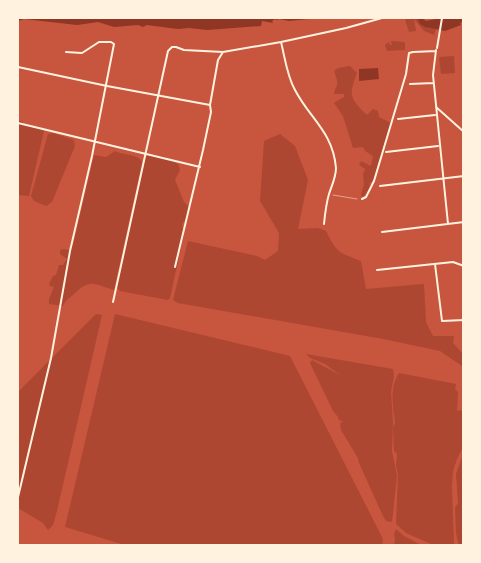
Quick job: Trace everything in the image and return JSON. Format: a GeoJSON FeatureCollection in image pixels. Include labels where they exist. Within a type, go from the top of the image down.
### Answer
{"type":"FeatureCollection","features":[{"type":"Feature","properties":{"kind":"street"},"geometry":{"type":"LineString","coordinates":[[113,302],[144,153],[169,49],[176,47],[184,50],[223,52],[281,42],[382,18]]}},
{"type":"Feature","properties":{"kind":"street"},"geometry":{"type":"LineString","coordinates":[[442,18],[433,70],[448,224]]}},
{"type":"Feature","properties":{"kind":"street"},"geometry":{"type":"LineString","coordinates":[[18,497],[47,375],[70,251],[96,141],[114,44],[99,42],[82,52],[66,52]]}},
{"type":"Feature","properties":{"kind":"street"},"geometry":{"type":"LineString","coordinates":[[281,42],[290,81],[301,101],[323,130],[332,146],[336,169],[335,181],[329,194],[324,224]]}},
{"type":"Feature","properties":{"kind":"street"},"geometry":{"type":"LineString","coordinates":[[175,268],[200,167],[211,112],[210,105],[218,60],[223,52]]}},
{"type":"Feature","properties":{"kind":"street"},"geometry":{"type":"LineString","coordinates":[[362,199],[366,197],[374,181],[406,74],[409,54],[412,52],[436,52]]}},
{"type":"Feature","properties":{"kind":"street"},"geometry":{"type":"LineString","coordinates":[[18,67],[210,105]]}},
{"type":"Feature","properties":{"kind":"street"},"geometry":{"type":"LineString","coordinates":[[410,84],[434,83]]}},
{"type":"Feature","properties":{"kind":"street"},"geometry":{"type":"LineString","coordinates":[[436,107],[464,132]]}},
{"type":"Feature","properties":{"kind":"street"},"geometry":{"type":"LineString","coordinates":[[398,119],[436,115]]}},
{"type":"Feature","properties":{"kind":"street"},"geometry":{"type":"LineString","coordinates":[[18,123],[200,167]]}},
{"type":"Feature","properties":{"kind":"street"},"geometry":{"type":"LineString","coordinates":[[386,152],[439,146]]}},
{"type":"Feature","properties":{"kind":"street"},"geometry":{"type":"LineString","coordinates":[[380,186],[464,176]]}},
{"type":"Feature","properties":{"kind":"street"},"geometry":{"type":"LineString","coordinates":[[382,232],[464,222]]}},
{"type":"Feature","properties":{"kind":"street"},"geometry":{"type":"LineString","coordinates":[[377,270],[453,262],[464,266]]}},
{"type":"Feature","properties":{"kind":"street"},"geometry":{"type":"LineString","coordinates":[[435,264],[442,322],[464,320]]}},
{"type":"Feature","properties":{"kind":"path"},"geometry":{"type":"LineString","coordinates":[[329,194],[362,199]]}},
{"type":"Feature","properties":{"kind":"shaded area"},"geometry":{"type":"Polygon","coordinates":[[[18,18],[318,18],[289,21],[275,19],[272,21],[273,23],[262,21],[261,26],[207,30],[147,25],[143,27],[138,25],[114,27],[98,22],[77,25],[24,19],[18,21],[18,18]]]}},
{"type":"Feature","properties":{"kind":"shaded area"},"geometry":{"type":"Polygon","coordinates":[[[407,18],[417,18],[420,24],[436,29],[434,35],[424,31],[414,19],[416,31],[409,32],[405,20],[407,18]]]}},
{"type":"Feature","properties":{"kind":"shaded area"},"geometry":{"type":"Polygon","coordinates":[[[417,18],[422,18],[426,21],[459,18],[461,25],[445,31],[425,27],[420,24],[417,18]]]}},
{"type":"Feature","properties":{"kind":"shaded area"},"geometry":{"type":"Polygon","coordinates":[[[391,41],[405,42],[405,50],[387,51],[385,45],[389,42],[392,45],[391,41]]]}},
{"type":"Feature","properties":{"kind":"shaded area"},"geometry":{"type":"Polygon","coordinates":[[[454,56],[455,73],[441,74],[439,57],[454,56]]]}},
{"type":"Feature","properties":{"kind":"shaded area"},"geometry":{"type":"Polygon","coordinates":[[[350,66],[357,73],[352,87],[354,100],[367,115],[373,109],[378,111],[379,117],[391,123],[373,180],[369,184],[371,187],[363,197],[361,195],[365,169],[359,165],[361,161],[371,166],[373,156],[365,151],[363,147],[353,148],[343,116],[334,103],[344,97],[344,94],[334,94],[337,81],[334,72],[342,67],[350,66]]]}},
{"type":"Feature","properties":{"kind":"shaded area"},"geometry":{"type":"Polygon","coordinates":[[[378,68],[379,79],[359,81],[359,69],[378,68]]]}},
{"type":"Feature","properties":{"kind":"shaded area"},"geometry":{"type":"Polygon","coordinates":[[[18,120],[23,122],[25,126],[44,131],[29,196],[18,195],[18,120]]]}},
{"type":"Feature","properties":{"kind":"shaded area"},"geometry":{"type":"Polygon","coordinates":[[[53,133],[74,140],[75,146],[52,202],[46,206],[34,201],[31,196],[48,134],[53,133]]]}},
{"type":"Feature","properties":{"kind":"shaded area"},"geometry":{"type":"Polygon","coordinates":[[[280,134],[295,146],[308,180],[298,229],[318,228],[326,231],[339,251],[361,261],[366,289],[424,284],[426,322],[433,336],[454,336],[453,343],[462,353],[462,366],[440,351],[383,339],[178,303],[173,300],[188,241],[257,256],[265,260],[278,251],[279,233],[260,201],[264,141],[280,134]]]}},
{"type":"Feature","properties":{"kind":"shaded area"},"geometry":{"type":"Polygon","coordinates":[[[115,151],[137,157],[142,162],[114,290],[97,284],[88,284],[66,300],[63,306],[49,304],[54,287],[49,284],[53,276],[56,275],[59,265],[63,265],[67,259],[60,254],[60,250],[68,250],[73,245],[94,155],[106,157],[115,151]]]}},
{"type":"Feature","properties":{"kind":"shaded area"},"geometry":{"type":"Polygon","coordinates":[[[151,154],[165,157],[178,164],[180,170],[175,180],[184,202],[189,207],[187,218],[182,224],[184,234],[168,300],[120,291],[117,288],[146,156],[151,154]]]}},
{"type":"Feature","properties":{"kind":"shaded area"},"geometry":{"type":"Polygon","coordinates":[[[96,314],[102,315],[57,511],[53,525],[48,530],[43,523],[18,508],[18,392],[96,314]]]}},
{"type":"Feature","properties":{"kind":"shaded area"},"geometry":{"type":"Polygon","coordinates":[[[115,314],[290,356],[383,539],[382,545],[125,545],[65,527],[115,314]]]}},
{"type":"Feature","properties":{"kind":"shaded area"},"geometry":{"type":"Polygon","coordinates":[[[306,354],[393,369],[394,376],[391,392],[392,451],[397,476],[392,522],[386,521],[383,516],[358,458],[341,430],[340,423],[343,422],[338,419],[333,411],[310,363],[312,360],[340,375],[306,354]]]}},
{"type":"Feature","properties":{"kind":"shaded area"},"geometry":{"type":"Polygon","coordinates":[[[399,373],[456,384],[455,389],[458,392],[457,411],[463,410],[463,447],[453,471],[454,545],[433,545],[406,533],[396,524],[398,475],[396,466],[397,454],[394,451],[393,427],[395,423],[392,397],[399,373]]]}},
{"type":"Feature","properties":{"kind":"shaded area"},"geometry":{"type":"Polygon","coordinates":[[[463,454],[464,545],[459,546],[456,533],[455,508],[458,503],[456,474],[463,454]]]}},
{"type":"Feature","properties":{"kind":"shaded area"},"geometry":{"type":"Polygon","coordinates":[[[396,529],[404,536],[421,545],[394,545],[396,529]]]}},
{"type":"Feature","properties":{"kind":"waterway"},"geometry":{"type":"LineString","coordinates":[[452,21],[464,19]]}}]}
